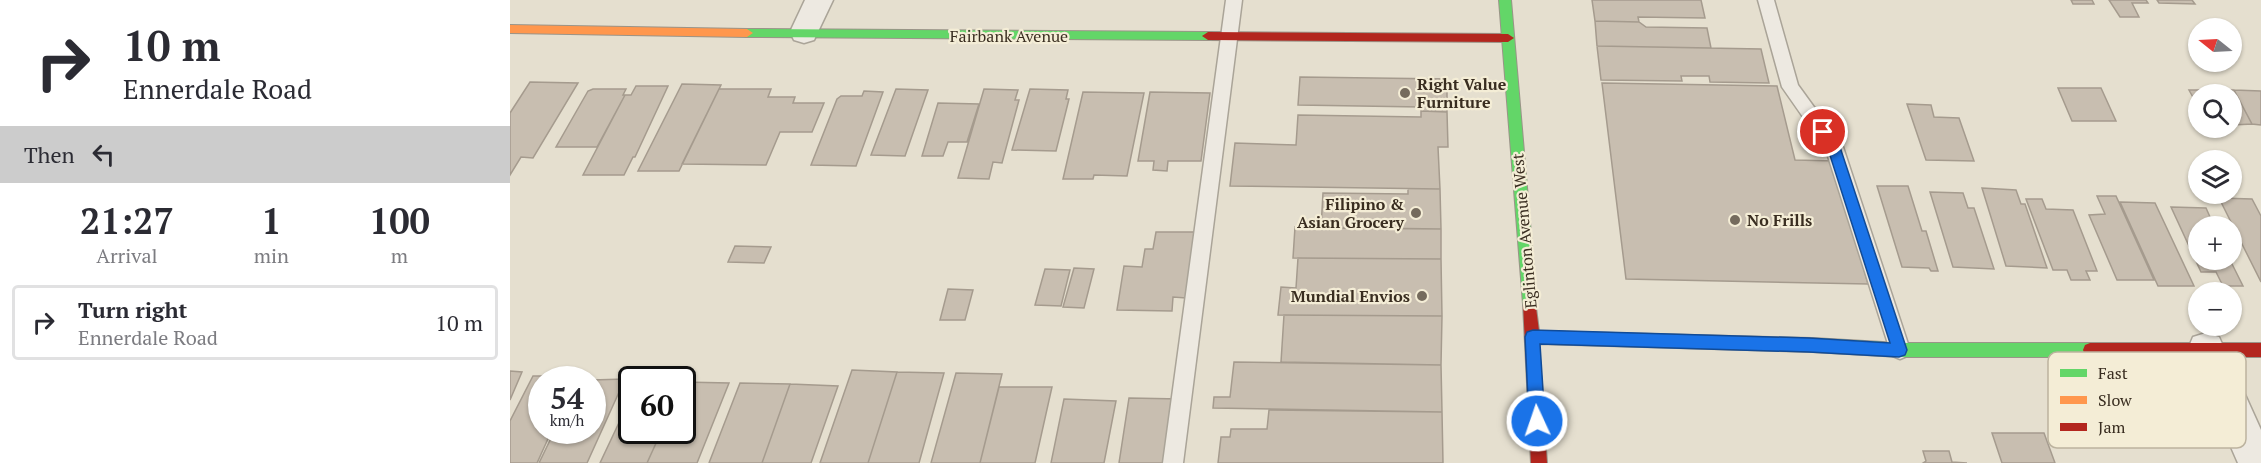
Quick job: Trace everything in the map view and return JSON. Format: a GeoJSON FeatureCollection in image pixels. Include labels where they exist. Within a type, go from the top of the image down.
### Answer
{"type":"FeatureCollection","features":[{"type":"Feature","properties":{"kind":"street"},"geometry":{"type":"LineString","coordinates":[[804,32],[819,0]]}},
{"type":"Feature","properties":{"kind":"street","name":"Eglinton Avenue West"},"geometry":{"type":"LineString","coordinates":[[1505,0],[1533,337],[1539,463]]}},
{"type":"Feature","properties":{"kind":"street","name":"Fairbank Avenue"},"geometry":{"type":"LineString","coordinates":[[510,29],[1508,38]]}},
{"type":"Feature","properties":{"kind":"street"},"geometry":{"type":"LineString","coordinates":[[1533,337],[1899,350],[2261,350]]}},
{"type":"Feature","properties":{"kind":"street"},"geometry":{"type":"LineString","coordinates":[[2246,438],[2257,463]]}},
{"type":"Feature","properties":{"kind":"lane"},"geometry":{"type":"LineString","coordinates":[[1173,463],[1234,0]]}},
{"type":"Feature","properties":{"kind":"lane"},"geometry":{"type":"LineString","coordinates":[[1766,0],[1790,87],[1834,147],[1899,350]]}},
{"type":"Feature","properties":{"kind":"building"},"geometry":{"type":"Polygon","coordinates":[[[1592,0],[1701,0],[1705,18],[1638,17],[1639,22],[1595,21],[1592,0]]]}},
{"type":"Feature","properties":{"kind":"building"},"geometry":{"type":"Polygon","coordinates":[[[2071,0],[2092,0],[2094,4],[2073,4],[2071,0]]]}},
{"type":"Feature","properties":{"kind":"building"},"geometry":{"type":"Polygon","coordinates":[[[2109,0],[2146,0],[2148,3],[2132,3],[2139,17],[2120,17],[2109,0]]]}},
{"type":"Feature","properties":{"kind":"building"},"geometry":{"type":"Polygon","coordinates":[[[2157,0],[2192,0],[2195,4],[2159,3],[2157,0]]]}},
{"type":"Feature","properties":{"kind":"building"},"geometry":{"type":"Polygon","coordinates":[[[1595,21],[1639,22],[1646,27],[1707,28],[1711,48],[1597,46],[1595,21]]]}},
{"type":"Feature","properties":{"kind":"building"},"geometry":{"type":"Polygon","coordinates":[[[1597,46],[1761,49],[1769,83],[1710,82],[1709,76],[1681,76],[1682,81],[1601,80],[1597,46]]]}},
{"type":"Feature","properties":{"kind":"building"},"geometry":{"type":"Polygon","coordinates":[[[1300,77],[1447,79],[1447,112],[1421,111],[1421,107],[1298,105],[1300,77]]]}},
{"type":"Feature","properties":{"kind":"building"},"geometry":{"type":"Polygon","coordinates":[[[530,82],[578,83],[533,158],[521,157],[510,175],[510,113],[530,82]]]}},
{"type":"Feature","properties":{"kind":"building","name":"No Frills"},"geometry":{"type":"Polygon","coordinates":[[[1602,83],[1777,86],[1795,160],[1835,161],[1868,284],[1626,279],[1602,83]]]}},
{"type":"Feature","properties":{"kind":"building"},"geometry":{"type":"Polygon","coordinates":[[[682,84],[721,85],[679,171],[638,171],[682,84]]]}},
{"type":"Feature","properties":{"kind":"building"},"geometry":{"type":"Polygon","coordinates":[[[636,86],[668,86],[635,157],[624,175],[583,175],[625,95],[631,95],[636,86]]]}},
{"type":"Feature","properties":{"kind":"building"},"geometry":{"type":"Polygon","coordinates":[[[2058,88],[2101,88],[2116,121],[2072,121],[2058,88]]]}},
{"type":"Feature","properties":{"kind":"building"},"geometry":{"type":"Polygon","coordinates":[[[626,89],[597,147],[556,147],[588,91],[626,89]]]}},
{"type":"Feature","properties":{"kind":"building"},"geometry":{"type":"Polygon","coordinates":[[[719,89],[771,89],[768,97],[795,97],[793,103],[824,103],[812,132],[780,132],[766,165],[682,164],[719,89]]]}},
{"type":"Feature","properties":{"kind":"building"},"geometry":{"type":"Polygon","coordinates":[[[896,89],[928,90],[905,156],[871,155],[896,89]]]}},
{"type":"Feature","properties":{"kind":"building"},"geometry":{"type":"Polygon","coordinates":[[[984,89],[1018,90],[1015,100],[1019,100],[1002,163],[993,162],[989,179],[958,178],[984,89]]]}},
{"type":"Feature","properties":{"kind":"building"},"geometry":{"type":"Polygon","coordinates":[[[1030,89],[1068,90],[1066,99],[1069,99],[1056,151],[1012,150],[1030,89]]]}},
{"type":"Feature","properties":{"kind":"building"},"geometry":{"type":"Polygon","coordinates":[[[2242,90],[2261,91],[2261,125],[2252,124],[2242,105],[2242,90]]]}},
{"type":"Feature","properties":{"kind":"building"},"geometry":{"type":"Polygon","coordinates":[[[864,91],[883,92],[856,166],[811,165],[837,99],[841,96],[862,96],[864,91]]]}},
{"type":"Feature","properties":{"kind":"building"},"geometry":{"type":"Polygon","coordinates":[[[1083,92],[1144,93],[1127,176],[1094,175],[1093,179],[1063,179],[1083,92]]]}},
{"type":"Feature","properties":{"kind":"building"},"geometry":{"type":"Polygon","coordinates":[[[1150,92],[1210,93],[1201,161],[1168,161],[1167,171],[1153,170],[1154,161],[1138,161],[1150,92]]]}},
{"type":"Feature","properties":{"kind":"building"},"geometry":{"type":"Polygon","coordinates":[[[938,103],[979,104],[967,142],[948,142],[943,156],[922,156],[938,103]]]}},
{"type":"Feature","properties":{"kind":"building"},"geometry":{"type":"Polygon","coordinates":[[[1907,104],[1931,105],[1934,117],[1959,118],[1974,161],[1926,160],[1907,104]]]}},
{"type":"Feature","properties":{"kind":"building"},"geometry":{"type":"Polygon","coordinates":[[[2242,105],[2252,124],[2242,124],[2242,105]]]}},
{"type":"Feature","properties":{"kind":"building"},"geometry":{"type":"Polygon","coordinates":[[[1421,111],[1447,112],[1448,147],[1438,147],[1440,189],[1230,186],[1235,143],[1296,145],[1298,115],[1421,117],[1421,111]]]}},
{"type":"Feature","properties":{"kind":"building"},"geometry":{"type":"Polygon","coordinates":[[[1877,186],[1908,186],[1922,231],[1926,231],[1938,271],[1931,271],[1929,268],[1902,267],[1877,186]]]}},
{"type":"Feature","properties":{"kind":"building"},"geometry":{"type":"Polygon","coordinates":[[[1982,188],[2016,190],[2021,204],[2025,204],[2047,268],[2006,266],[1982,188]]]}},
{"type":"Feature","properties":{"kind":"building"},"geometry":{"type":"Polygon","coordinates":[[[1408,189],[1440,189],[1441,229],[1321,228],[1323,193],[1408,194],[1408,189]]]}},
{"type":"Feature","properties":{"kind":"building"},"geometry":{"type":"Polygon","coordinates":[[[1930,192],[1963,193],[1968,208],[1974,208],[1994,269],[1953,267],[1930,192]]]}},
{"type":"Feature","properties":{"kind":"building"},"geometry":{"type":"Polygon","coordinates":[[[2097,196],[2116,196],[2154,280],[2117,280],[2089,215],[2105,214],[2097,196]]]}},
{"type":"Feature","properties":{"kind":"building"},"geometry":{"type":"Polygon","coordinates":[[[2026,199],[2042,199],[2046,209],[2073,210],[2097,271],[2086,271],[2090,280],[2071,280],[2067,270],[2053,270],[2026,199]]]}},
{"type":"Feature","properties":{"kind":"building"},"geometry":{"type":"Polygon","coordinates":[[[2242,199],[2252,199],[2261,216],[2261,282],[2242,244],[2242,216],[2228,216],[2222,204],[2242,204],[2242,199]]]}},
{"type":"Feature","properties":{"kind":"building"},"geometry":{"type":"Polygon","coordinates":[[[2120,202],[2155,203],[2192,282],[2188,282],[2188,286],[2158,286],[2120,202]]]}},
{"type":"Feature","properties":{"kind":"building"},"geometry":{"type":"Polygon","coordinates":[[[2171,207],[2206,208],[2210,216],[2188,216],[2188,244],[2171,207]]]}},
{"type":"Feature","properties":{"kind":"building"},"geometry":{"type":"Polygon","coordinates":[[[1295,227],[1441,229],[1441,259],[1293,258],[1295,227]]]}},
{"type":"Feature","properties":{"kind":"building"},"geometry":{"type":"Polygon","coordinates":[[[1156,232],[1195,232],[1186,298],[1173,297],[1172,311],[1117,310],[1124,266],[1142,267],[1145,249],[1153,249],[1156,232]]]}},
{"type":"Feature","properties":{"kind":"building"},"geometry":{"type":"Polygon","coordinates":[[[735,246],[771,247],[764,263],[728,262],[735,246]]]}},
{"type":"Feature","properties":{"kind":"building"},"geometry":{"type":"Polygon","coordinates":[[[1298,258],[1441,259],[1442,316],[1278,315],[1281,287],[1296,288],[1298,258]]]}},
{"type":"Feature","properties":{"kind":"building"},"geometry":{"type":"Polygon","coordinates":[[[1074,268],[1094,269],[1084,308],[1063,307],[1074,268]]]}},
{"type":"Feature","properties":{"kind":"building"},"geometry":{"type":"Polygon","coordinates":[[[1045,269],[1070,270],[1061,306],[1035,305],[1045,269]]]}},
{"type":"Feature","properties":{"kind":"building"},"geometry":{"type":"Polygon","coordinates":[[[2200,270],[2235,270],[2241,282],[2221,282],[2216,272],[2201,272],[2200,270]]]}},
{"type":"Feature","properties":{"kind":"building"},"geometry":{"type":"Polygon","coordinates":[[[948,289],[973,290],[965,320],[940,320],[948,289]]]}},
{"type":"Feature","properties":{"kind":"building"},"geometry":{"type":"Polygon","coordinates":[[[1284,315],[1442,316],[1441,365],[1281,362],[1284,315]]]}},
{"type":"Feature","properties":{"kind":"building"},"geometry":{"type":"Polygon","coordinates":[[[1234,362],[1441,365],[1442,412],[1213,408],[1214,397],[1230,397],[1234,362]]]}},
{"type":"Feature","properties":{"kind":"building"},"geometry":{"type":"Polygon","coordinates":[[[852,370],[897,372],[868,463],[820,463],[852,370]]]}},
{"type":"Feature","properties":{"kind":"building"},"geometry":{"type":"Polygon","coordinates":[[[510,371],[522,372],[510,400],[510,371]]]}},
{"type":"Feature","properties":{"kind":"building"},"geometry":{"type":"Polygon","coordinates":[[[897,372],[944,373],[919,463],[868,463],[897,372]]]}},
{"type":"Feature","properties":{"kind":"building"},"geometry":{"type":"Polygon","coordinates":[[[956,373],[1002,374],[980,463],[931,463],[956,373]]]}},
{"type":"Feature","properties":{"kind":"building"},"geometry":{"type":"Polygon","coordinates":[[[618,379],[618,394],[606,421],[606,380],[618,379]]]}},
{"type":"Feature","properties":{"kind":"building"},"geometry":{"type":"Polygon","coordinates":[[[696,382],[729,383],[697,463],[647,463],[656,444],[696,444],[696,382]]]}},
{"type":"Feature","properties":{"kind":"building"},"geometry":{"type":"Polygon","coordinates":[[[740,383],[790,384],[762,463],[709,463],[740,383]]]}},
{"type":"Feature","properties":{"kind":"building"},"geometry":{"type":"Polygon","coordinates":[[[790,384],[838,386],[811,463],[762,463],[790,384]]]}},
{"type":"Feature","properties":{"kind":"building"},"geometry":{"type":"Polygon","coordinates":[[[528,386],[528,444],[546,444],[537,463],[510,463],[510,421],[528,386]]]}},
{"type":"Feature","properties":{"kind":"building"},"geometry":{"type":"Polygon","coordinates":[[[999,387],[1052,387],[1035,463],[980,463],[999,387]]]}},
{"type":"Feature","properties":{"kind":"building"},"geometry":{"type":"Polygon","coordinates":[[[1129,398],[1180,399],[1172,463],[1119,463],[1129,398]]]}},
{"type":"Feature","properties":{"kind":"building"},"geometry":{"type":"Polygon","coordinates":[[[1064,399],[1116,401],[1104,463],[1051,463],[1064,399]]]}},
{"type":"Feature","properties":{"kind":"building"},"geometry":{"type":"Polygon","coordinates":[[[1269,410],[1442,412],[1443,463],[1218,463],[1221,437],[1230,437],[1231,429],[1267,429],[1269,410]]]}},
{"type":"Feature","properties":{"kind":"building"},"geometry":{"type":"Polygon","coordinates":[[[618,425],[618,444],[656,444],[647,463],[600,463],[618,425]]]}},
{"type":"Feature","properties":{"kind":"building"},"geometry":{"type":"Polygon","coordinates":[[[1992,433],[2044,433],[2055,463],[2002,463],[1992,433]]]}},
{"type":"Feature","properties":{"kind":"building"},"geometry":{"type":"Polygon","coordinates":[[[548,444],[596,444],[587,463],[539,463],[548,444]]]}},
{"type":"Feature","properties":{"kind":"building"},"geometry":{"type":"Polygon","coordinates":[[[1923,451],[1949,451],[1952,462],[1967,463],[1923,463],[1926,461],[1923,451]]]}},
{"type":"Feature","properties":{"kind":"traffic: fast"},"geometry":{"type":"LineString","coordinates":[[1505,0],[1530,304]]}},
{"type":"Feature","properties":{"kind":"traffic: fast"},"geometry":{"type":"LineString","coordinates":[[747,33],[1208,36]]}},
{"type":"Feature","properties":{"kind":"traffic: fast"},"geometry":{"type":"LineString","coordinates":[[1812,345],[1900,350],[2090,350]]}},
{"type":"Feature","properties":{"kind":"traffic: slow"},"geometry":{"type":"LineString","coordinates":[[510,29],[747,33]]}},
{"type":"Feature","properties":{"kind":"traffic: jam"},"geometry":{"type":"LineString","coordinates":[[1208,36],[1508,38]]}},
{"type":"Feature","properties":{"kind":"traffic: jam"},"geometry":{"type":"LineString","coordinates":[[1530,304],[1539,463]]}},
{"type":"Feature","properties":{"kind":"traffic: jam"},"geometry":{"type":"LineString","coordinates":[[1533,337],[1812,345]]}},
{"type":"Feature","properties":{"kind":"traffic: jam"},"geometry":{"type":"LineString","coordinates":[[2090,350],[2261,350]]}},
{"type":"Feature","properties":{"kind":"place","name":"Right Value Furniture"},"geometry":{"type":"Point","coordinates":[1405,93]}},
{"type":"Feature","properties":{"kind":"place","name":"Filipino & Asian Grocery"},"geometry":{"type":"Point","coordinates":[1416,213]}},
{"type":"Feature","properties":{"kind":"place","name":"No Frills"},"geometry":{"type":"Point","coordinates":[1735,220]}},
{"type":"Feature","properties":{"kind":"place","name":"Mundial Envios"},"geometry":{"type":"Point","coordinates":[1422,296]}},
{"type":"Feature","properties":{"kind":"route"},"geometry":{"type":"LineString","coordinates":[[1537,421],[1533,337],[1809,345],[1899,350],[1834,147],[1823,132]]}}]}
